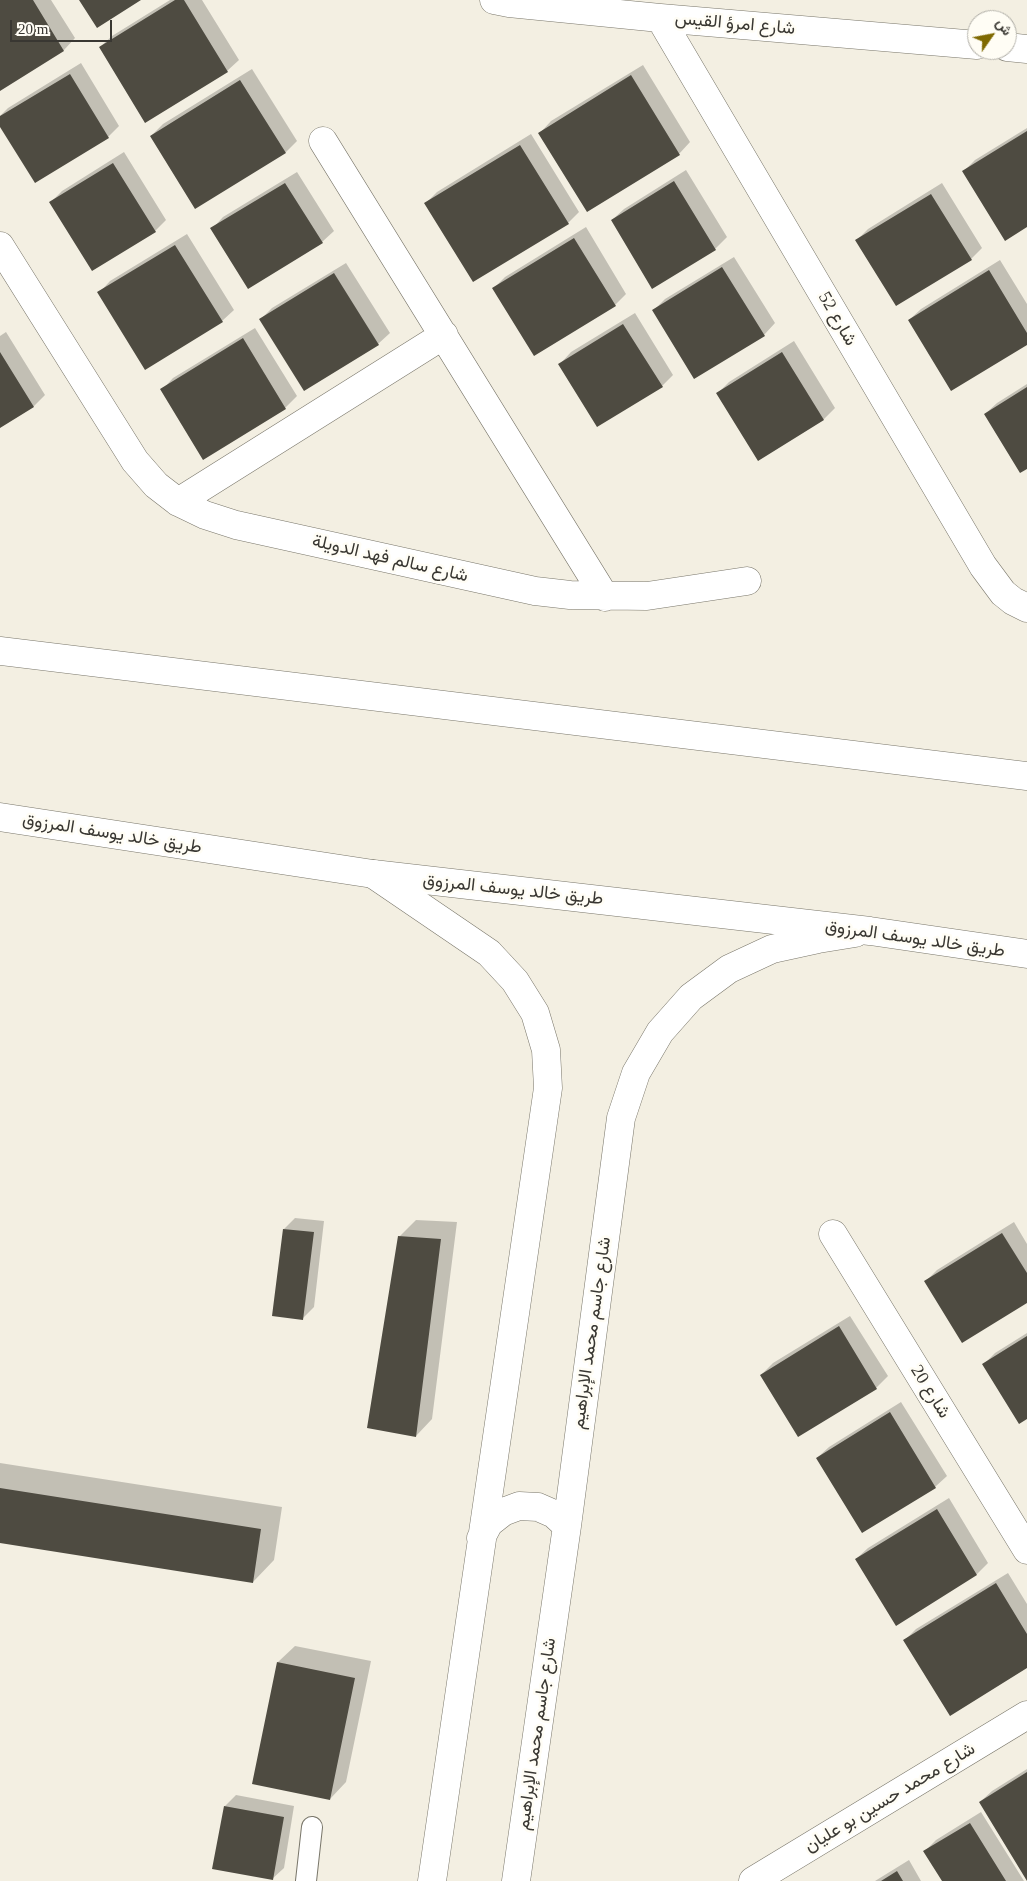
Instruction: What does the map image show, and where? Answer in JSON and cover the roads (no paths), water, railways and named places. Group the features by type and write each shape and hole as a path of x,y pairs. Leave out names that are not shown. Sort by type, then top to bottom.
{"street":[{"name":"شارع امرؤ القيس","path":"494,0 660,18 967,44"},
{"name":"شارع 52","path":"660,18 983,566 1003,593 1027,608"},
{"path":"323,141 605,597"},
{"name":"شارع سالم فهد الدويلة","path":"0,246 135,461 156,485 178,502 205,516 236,525 525,589 570,595 605,597 647,596 747,581"},
{"path":"178,502 444,335"},
{"path":"0,651 1027,776"},
{"name":"طريق خالد يوسف المرزوق","path":"0,817 373,874 870,931 1027,954"},
{"path":"373,874 490,953 516,981 535,1013 546,1050 548,1088 432,1881"},
{"name":"شارع جاسم محمد الإبراهيم","path":"516,1881 567,1526 621,1118 636,1073 660,1032 691,997 729,969 772,949 818,939 870,931"},
{"name":"شارع 20","path":"833,1234 1027,1550"},
{"path":"481,1539 489,1523 503,1512 520,1506 538,1507 554,1514 567,1526"},
{"name":"شارع محمد حسين بو عليان","path":"753,1881 1027,1715"}],"lane":[{"path":"306,1881 312,1827"}]}
